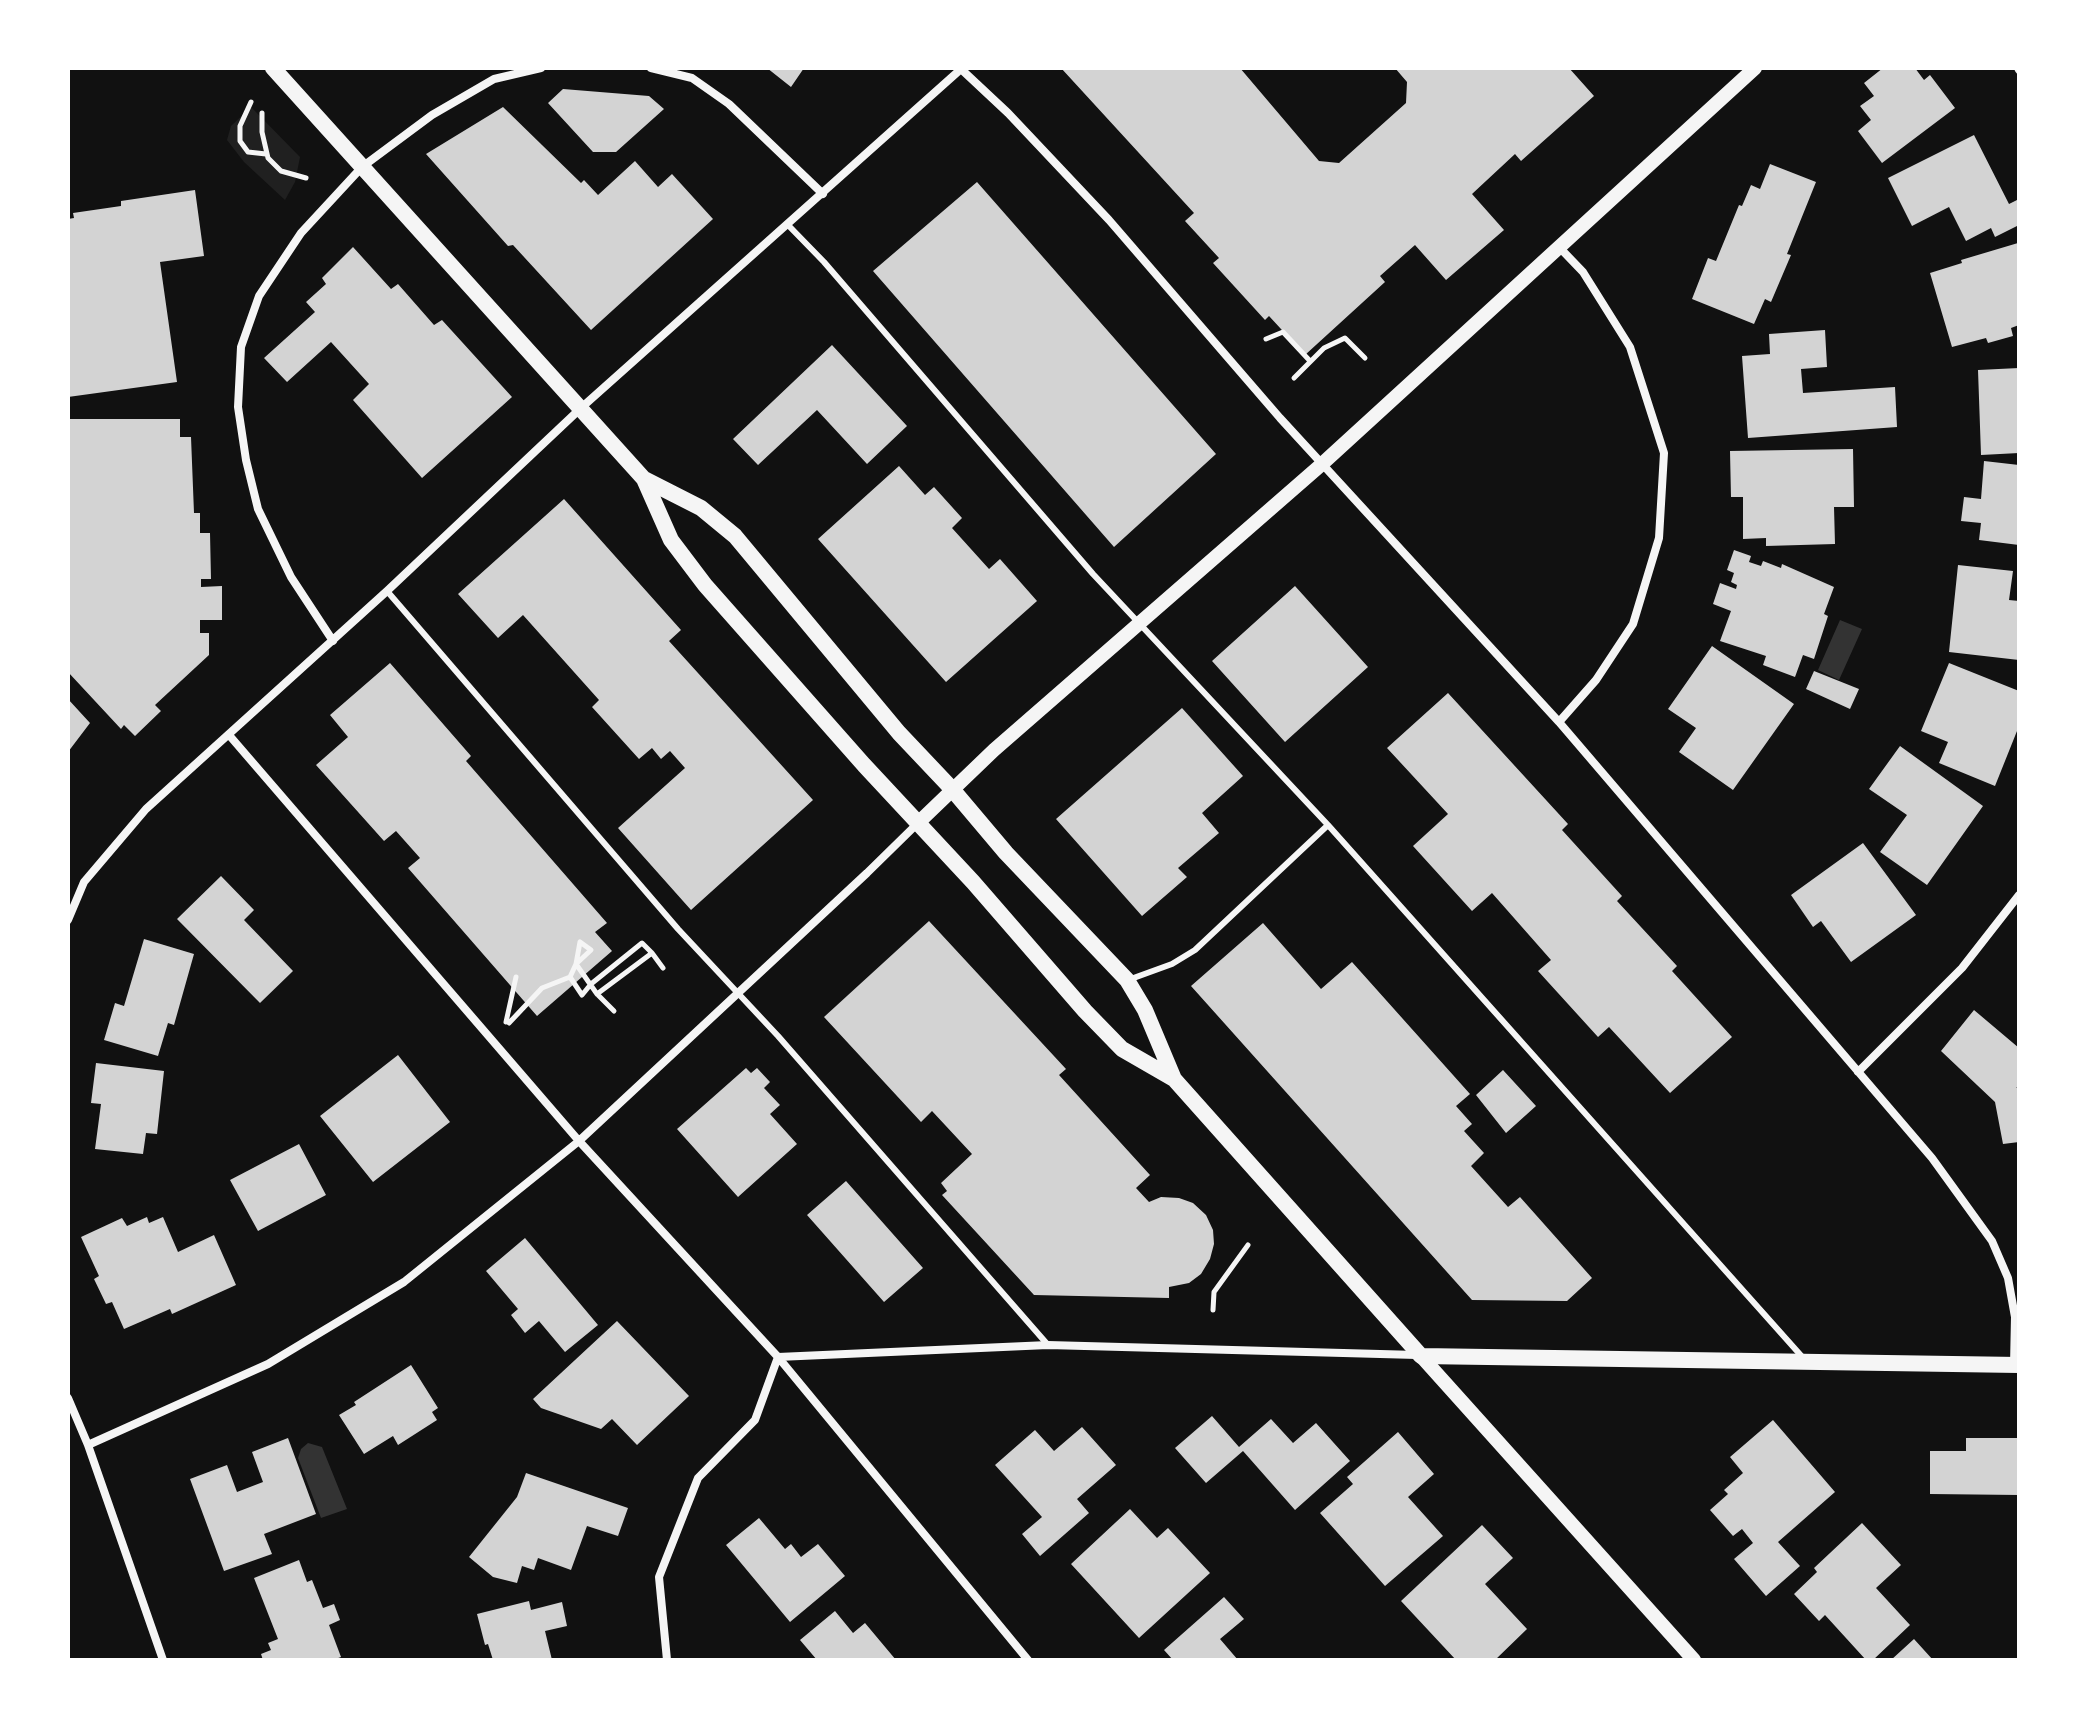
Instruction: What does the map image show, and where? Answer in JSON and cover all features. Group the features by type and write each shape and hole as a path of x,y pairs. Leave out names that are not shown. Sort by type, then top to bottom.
{"main road":[{"path":"273,68 644,479 671,540 705,585 1113,1040 1122,1049 1174,1079 1421,1356 2016,1365"},
{"path":"644,479 701,508 735,536 899,733 1006,853 1127,980 1145,1010 1174,1079"}],"street":[{"path":"333,641 291,577 258,509 246,460 238,407 241,347 259,296 301,233 362,167 432,115 494,79 541,68"},
{"path":"651,68 692,78 729,104 823,194"},
{"path":"68,920 84,882 146,809 333,641 581,408 961,68 1109,220 1322,464 1559,722 1932,1158 1992,1241 2008,1278 2013,1304 2016,1365"},
{"path":"88,1445 268,1364 404,1282 579,1141 867,873 952,789 1322,464 1755,68"},
{"path":"1558,247 1583,272 1630,347 1664,453 1659,538 1633,624 1596,680 1559,722"},
{"path":"229,735 579,1141 778,1357 1028,1660"},
{"path":"1858,1072 1962,968 2019,895"},
{"path":"778,1357 1048,1345 1421,1356 1694,1660"},
{"path":"667,1660 659,1577 698,1478 755,1420 778,1357"},
{"path":"68,1398 88,1445 163,1660"}],"lane":[{"path":"788,225 824,262 1093,574 1328,825 1808,1363"},
{"path":"387,591 678,929 778,1036 1048,1345"},
{"path":"1127,980 1172,964 1195,950 1328,825"}],"path":[{"path":"251,102 240,126 240,141 248,152 266,154"},
{"path":"262,113 266,154 281,171 306,178"},
{"path":"1266,339 1283,332 1310,361"},
{"path":"1294,378 1324,348 1345,338 1365,358"},
{"path":"570,977 582,995 591,984 642,943 663,968"},
{"path":"597,994 652,953"},
{"path":"516,977 505,1027 542,988 570,977 576,964 597,994 614,1011"},
{"path":"1213,1310 1214,1292 1248,1245"}],"shaded area":[{"path":"251,107 300,157 295,182 285,200 244,162 227,140 231,126"},
{"path":"1840,620 1862,629 1839,680 1818,670"},
{"path":"308,1443 322,1447 347,1509 321,1518 298,1458 301,1449"}],"building":[{"path":"767,68 804,68 791,87"},
{"path":"1061,68 1240,68 1319,161 1339,163 1406,103 1407,82 1395,68 1569,68 1594,96 1521,161 1515,154 1472,194 1504,230 1446,280 1415,245 1380,276 1385,282 1305,355 1269,316 1265,320 1213,263 1219,258 1185,221 1194,213"},
{"path":"1883,68 1915,68 1924,80 1930,75 1955,108 1882,163 1858,131 1871,120 1860,106 1874,96 1864,83"},
{"path":"563,89 649,96 664,109 616,152 593,152 548,103"},
{"path":"503,107 581,183 584,180 598,195 635,161 658,187 672,174 713,219 591,330 513,245 508,246 426,154"},
{"path":"1974,135 2009,204 2019,199 2019,225 1995,237 1991,228 1966,241 1949,207 1912,226 1888,178"},
{"path":"1770,164 1816,182 1771,302 1765,299 1754,324 1692,299 1708,258 1716,261 1739,205 1742,206 1751,185 1760,189"},
{"path":"977,182 1216,454 1114,547 873,271"},
{"path":"195,190 204,256 160,262 177,382 68,397 68,219 74,218 73,213 121,206 121,201"},
{"path":"2018,243 2019,325 2011,328 2013,336 1988,343 1986,338 1952,347 1930,273"},
{"path":"353,247 391,289 398,284 434,325 442,320 512,397 422,478 353,400 369,384 331,342 287,382 264,358 315,312 306,302 326,284 322,278"},
{"path":"1825,330 1827,367 1801,369 1803,393 1895,387 1897,427 1748,438 1742,356 1770,354 1769,334"},
{"path":"832,345 907,426 867,464 817,410 758,465 733,439"},
{"path":"2019,368 2019,453 1981,455 1978,370"},
{"path":"68,419 180,419 180,437 191,437 194,513 200,513 200,533 210,533 211,579 201,579 201,587 222,586 222,620 200,620 200,633 209,633 209,655 155,705 161,711 135,736 124,725 121,729 68,672"},
{"path":"1853,449 1854,507 1834,507 1835,544 1766,546 1766,538 1743,539 1743,497 1731,497 1730,451"},
{"path":"1984,461 2019,465 2019,545 1979,540 1981,523 1961,521 1964,497 1981,499"},
{"path":"899,466 925,495 934,487 962,518 952,528 989,569 1000,559 1037,601 946,682 818,539"},
{"path":"564,499 681,630 669,641 813,800 691,910 618,828 685,768 670,751 661,759 652,748 639,759 592,707 599,700 523,615 498,638 458,594"},
{"path":"1734,550 1751,556 1749,562 1761,566 1763,561 1781,568 1782,564 1834,587 1824,614 1828,616 1814,659 1803,655 1795,677 1763,665 1766,656 1720,641 1731,611 1713,604 1720,583 1736,589 1737,585 1731,582 1734,573 1727,570"},
{"path":"1958,565 2013,571 2009,600 2019,601 2019,660 1949,652"},
{"path":"1295,586 1368,667 1285,742 1212,661"},
{"path":"1712,646 1794,704 1733,790 1679,752 1696,728 1668,709"},
{"path":"390,663 471,756 466,761 607,923 595,932 612,951 537,1016 408,868 420,858 396,831 384,841 316,765 348,737 330,715"},
{"path":"1949,663 2019,691 2019,726 1995,786 1939,763 1948,742 1921,731"},
{"path":"1814,671 1859,689 1850,709 1806,689"},
{"path":"1448,693 1568,824 1562,830 1622,896 1617,901 1677,966 1672,971 1732,1037 1670,1093 1609,1027 1598,1037 1538,971 1551,960 1492,893 1472,911 1413,846 1448,814 1387,748"},
{"path":"68,699 90,723 68,752"},
{"path":"1182,708 1243,776 1202,813 1219,833 1178,868 1187,877 1142,916 1056,819"},
{"path":"1900,746 1983,806 1927,885 1880,852 1907,815 1869,789"},
{"path":"1863,843 1916,915 1851,962 1821,921 1813,927 1791,895"},
{"path":"221,876 254,910 244,920 293,971 260,1003 177,919"},
{"path":"929,921 1066,1069 1059,1075 1150,1175 1136,1188 1149,1202 1161,1197 1179,1198 1193,1203 1206,1215 1213,1230 1214,1244 1210,1259 1201,1274 1189,1283 1169,1287 1169,1298 1034,1295 942,1195 947,1191 941,1183 972,1154 932,1111 921,1122 824,1017"},
{"path":"1263,923 1321,989 1352,962 1470,1094 1456,1106 1472,1124 1464,1131 1484,1153 1471,1166 1508,1207 1520,1197 1592,1278 1567,1301 1472,1300 1191,986"},
{"path":"144,939 194,954 174,1025 168,1023 158,1056 104,1040 115,1003 124,1006"},
{"path":"1974,1010 2019,1048 2019,1085 2016,1088 2019,1087 2019,1142 2003,1144 1995,1102 1941,1051"},
{"path":"398,1055 450,1122 373,1182 320,1116"},
{"path":"96,1063 164,1071 157,1134 146,1133 143,1154 95,1149 101,1104 91,1103"},
{"path":"746,1068 751,1073 757,1068 770,1082 764,1088 780,1105 770,1114 797,1144 738,1197 677,1129"},
{"path":"1503,1070 1536,1106 1506,1133 1476,1095"},
{"path":"299,1144 326,1195 258,1231 230,1180"},
{"path":"846,1181 923,1268 884,1302 807,1215"},
{"path":"147,1217 149,1223 163,1217 178,1252 214,1235 236,1285 172,1314 170,1309 124,1329 112,1302 106,1304 94,1279 99,1276 81,1237 122,1218 127,1226"},
{"path":"525,1238 598,1325 565,1352 539,1321 525,1333 511,1315 518,1309 486,1271"},
{"path":"617,1321 689,1396 637,1445 612,1419 601,1429 541,1408 533,1399"},
{"path":"411,1365 438,1408 432,1412 437,1420 398,1445 393,1436 364,1454 339,1415"},
{"path":"1212,1416 1239,1447 1271,1419 1293,1443 1316,1423 1350,1461 1295,1510 1243,1451 1206,1483 1175,1448"},
{"path":"1773,1420 1835,1492 1778,1542 1800,1566 1766,1596 1734,1559 1753,1543 1742,1529 1733,1536 1710,1510 1728,1494 1724,1490 1743,1473 1730,1457"},
{"path":"1082,1427 1116,1465 1077,1499 1089,1513 1040,1556 1022,1534 1042,1517 995,1465 1035,1430 1054,1451"},
{"path":"1398,1432 1434,1474 1408,1497 1443,1536 1385,1586 1320,1513 1353,1484 1347,1477"},
{"path":"288,1438 316,1514 264,1534 272,1554 224,1571 190,1479 227,1465 237,1492 263,1482 252,1452"},
{"path":"1966,1438 2019,1438 2019,1495 1930,1494 1930,1451 1966,1451"},
{"path":"526,1473 628,1508 618,1536 587,1526 571,1570 538,1558 534,1570 522,1566 517,1583 493,1577 469,1557 517,1497"},
{"path":"1130,1509 1157,1538 1168,1528 1210,1573 1139,1638 1071,1564"},
{"path":"759,1518 785,1549 791,1544 801,1557 818,1544 845,1576 790,1622 726,1545"},
{"path":"1862,1523 1901,1565 1876,1588 1910,1625 1873,1660 1866,1660 1825,1615 1819,1621 1794,1594 1817,1572 1814,1568"},
{"path":"1482,1525 1513,1558 1485,1584 1527,1629 1495,1660 1456,1660 1401,1601"},
{"path":"299,1560 307,1582 312,1580 323,1608 334,1604 340,1620 329,1625 341,1657 333,1660 263,1660 261,1654 271,1650 268,1643 278,1639 254,1578"},
{"path":"1224,1597 1244,1619 1220,1639 1238,1660 1173,1660 1164,1650"},
{"path":"529,1601 531,1610 562,1602 567,1626 545,1631 552,1660 493,1660 488,1644 485,1645 477,1614"},
{"path":"835,1611 853,1633 865,1623 896,1660 817,1660 800,1640"},
{"path":"1914,1639 1933,1660 1891,1660"}]}
